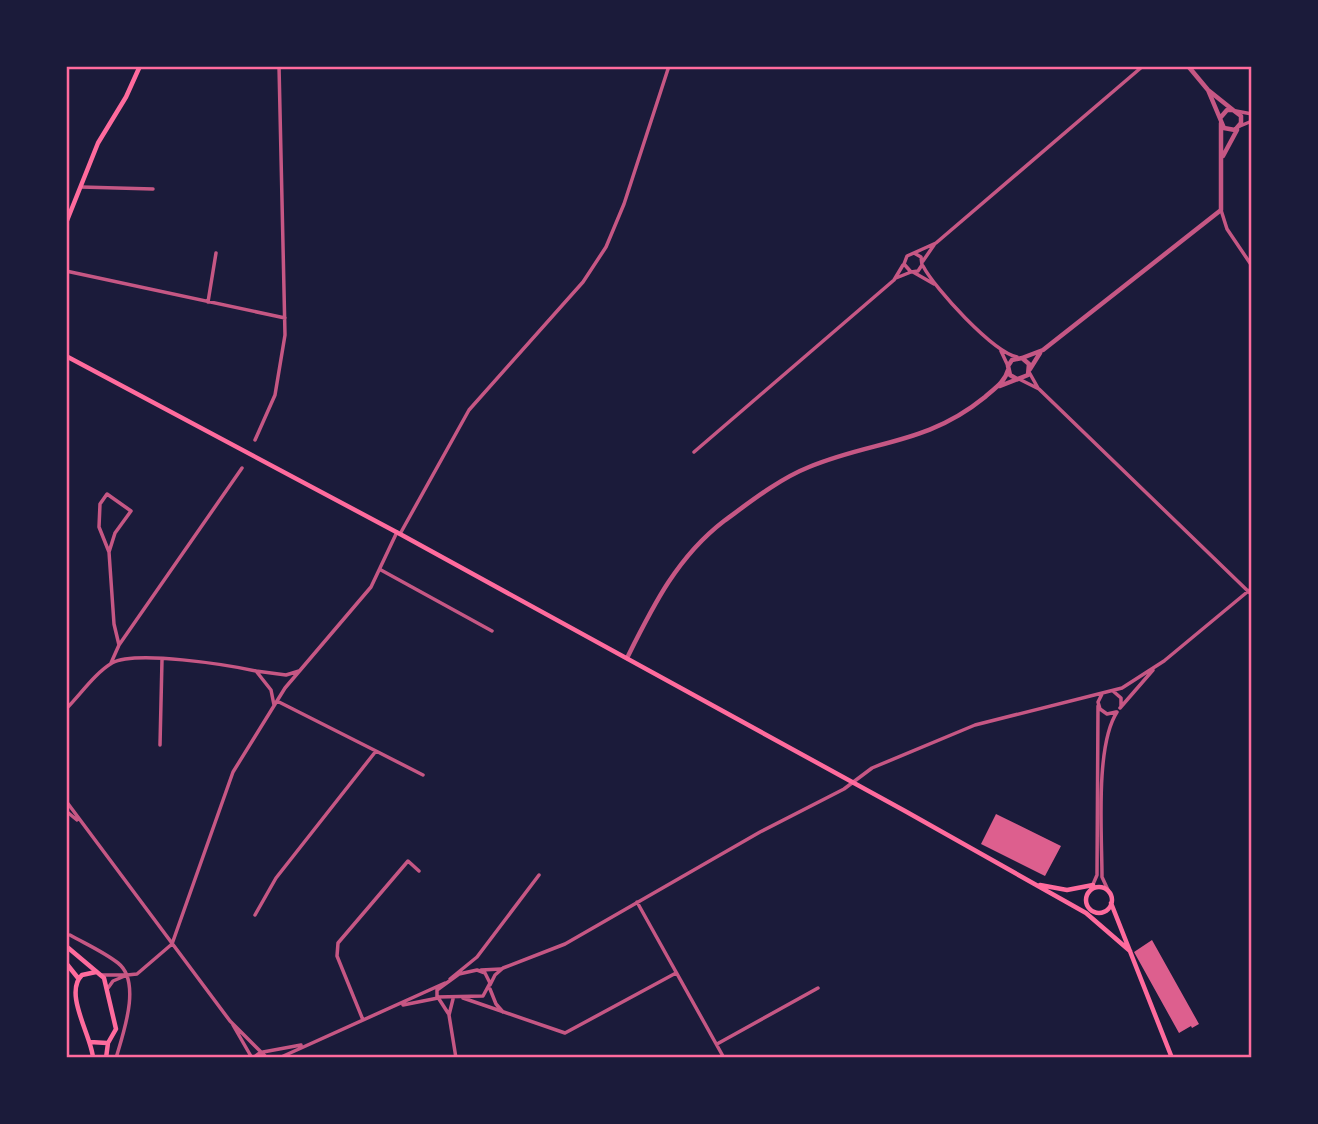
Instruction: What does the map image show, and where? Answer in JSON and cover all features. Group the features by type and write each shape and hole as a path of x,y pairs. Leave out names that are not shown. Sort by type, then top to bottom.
{"main road":[{"path":"66,223 99,143 126,97 140,66"},
{"path":"66,356 399,533 1092,915 1130,951"},
{"path":"1033,884 1067,890 1094,886 1108,890 1111,904 1172,1058"},
{"path":"1092,915 1087,897 1094,886"},
{"path":"1092,915 1107,913 1111,904"},
{"path":"66,946 99,974 108,988 116,1029 108,1043 106,1058"},
{"path":"66,963 78,978"},
{"path":"93,1058 90,1042 85,1036 75,987 78,978 87,972 99,974"},
{"path":"90,1042 98,1045 108,1043"}],"street":[{"path":"255,440 275,396 285,318 279,66"},
{"path":"99,974 137,974 172,944 233,772 275,703 358,606 381,570 468,410 583,282 606,247 624,204 669,66"},
{"path":"694,452 894,279 907,256 936,243 1143,66"},
{"path":"1188,66 1208,90 1242,119 1222,160"},
{"path":"1208,90 1221,120 1229,131 1251,121"},
{"path":"1251,114 1225,112 1221,120 1221,210 1227,229 1251,266"},
{"path":"81,187 153,189"},
{"path":"996,388 1008,368 1021,358 1043,350 1221,210"},
{"path":"894,279 923,264 936,243"},
{"path":"208,302 216,253"},
{"path":"914,254 936,285 1000,349 1027,361 1039,389"},
{"path":"904,264 912,272 936,285"},
{"path":"66,271 285,318"},
{"path":"1000,349 1008,368 1018,379 1039,389 1250,592 1164,661 1118,710 1104,713 1098,706"},
{"path":"627,658 668,580 692,551 722,522 803,470 939,428 968,411 996,388 1030,371 1043,350"},
{"path":"66,709 111,663 118,645 242,468"},
{"path":"109,552 115,533 131,511 107,494 100,504 99,518 109,552 118,645"},
{"path":"381,570 492,631"},
{"path":"111,663 131,659 211,662 286,676 301,670"},
{"path":"160,745 162,660"},
{"path":"450,979 476,971 503,968 565,944 852,783 872,768 962,729 1113,691 1164,661"},
{"path":"256,671 271,690 275,703 423,775"},
{"path":"1108,890 1102,877 1104,764 1107,735 1121,698 1113,691"},
{"path":"1094,886 1097,875 1098,706 1103,693"},
{"path":"255,915 276,878 376,751"},
{"path":"66,801 230,1021 253,1058 262,1052 306,1044"},
{"path":"66,811 79,821"},
{"path":"363,1020 337,956 338,943 408,861 419,871"},
{"path":"505,1013 496,1004 487,976 476,971 472,965 539,876"},
{"path":"637,902 724,1058"},
{"path":"70,935 119,964 127,975 127,1012 116,1058"},
{"path":"449,1015 437,991 477,957"},
{"path":"397,1006 439,998 483,996 495,975 503,968"},
{"path":"463,998 560,1033 571,1031 676,973"},
{"path":"108,988 113,981 127,975"},
{"path":"279,1058 445,983"},
{"path":"718,1044 818,988"},
{"path":"454,998 450,1002 449,1015 456,1058"},
{"path":"230,1021 267,1058"}],"building":[{"path":"996,814 1061,846 1045,876 981,844"},
{"path":"1152,940 1199,1024 1179,1033 1134,952"}]}
